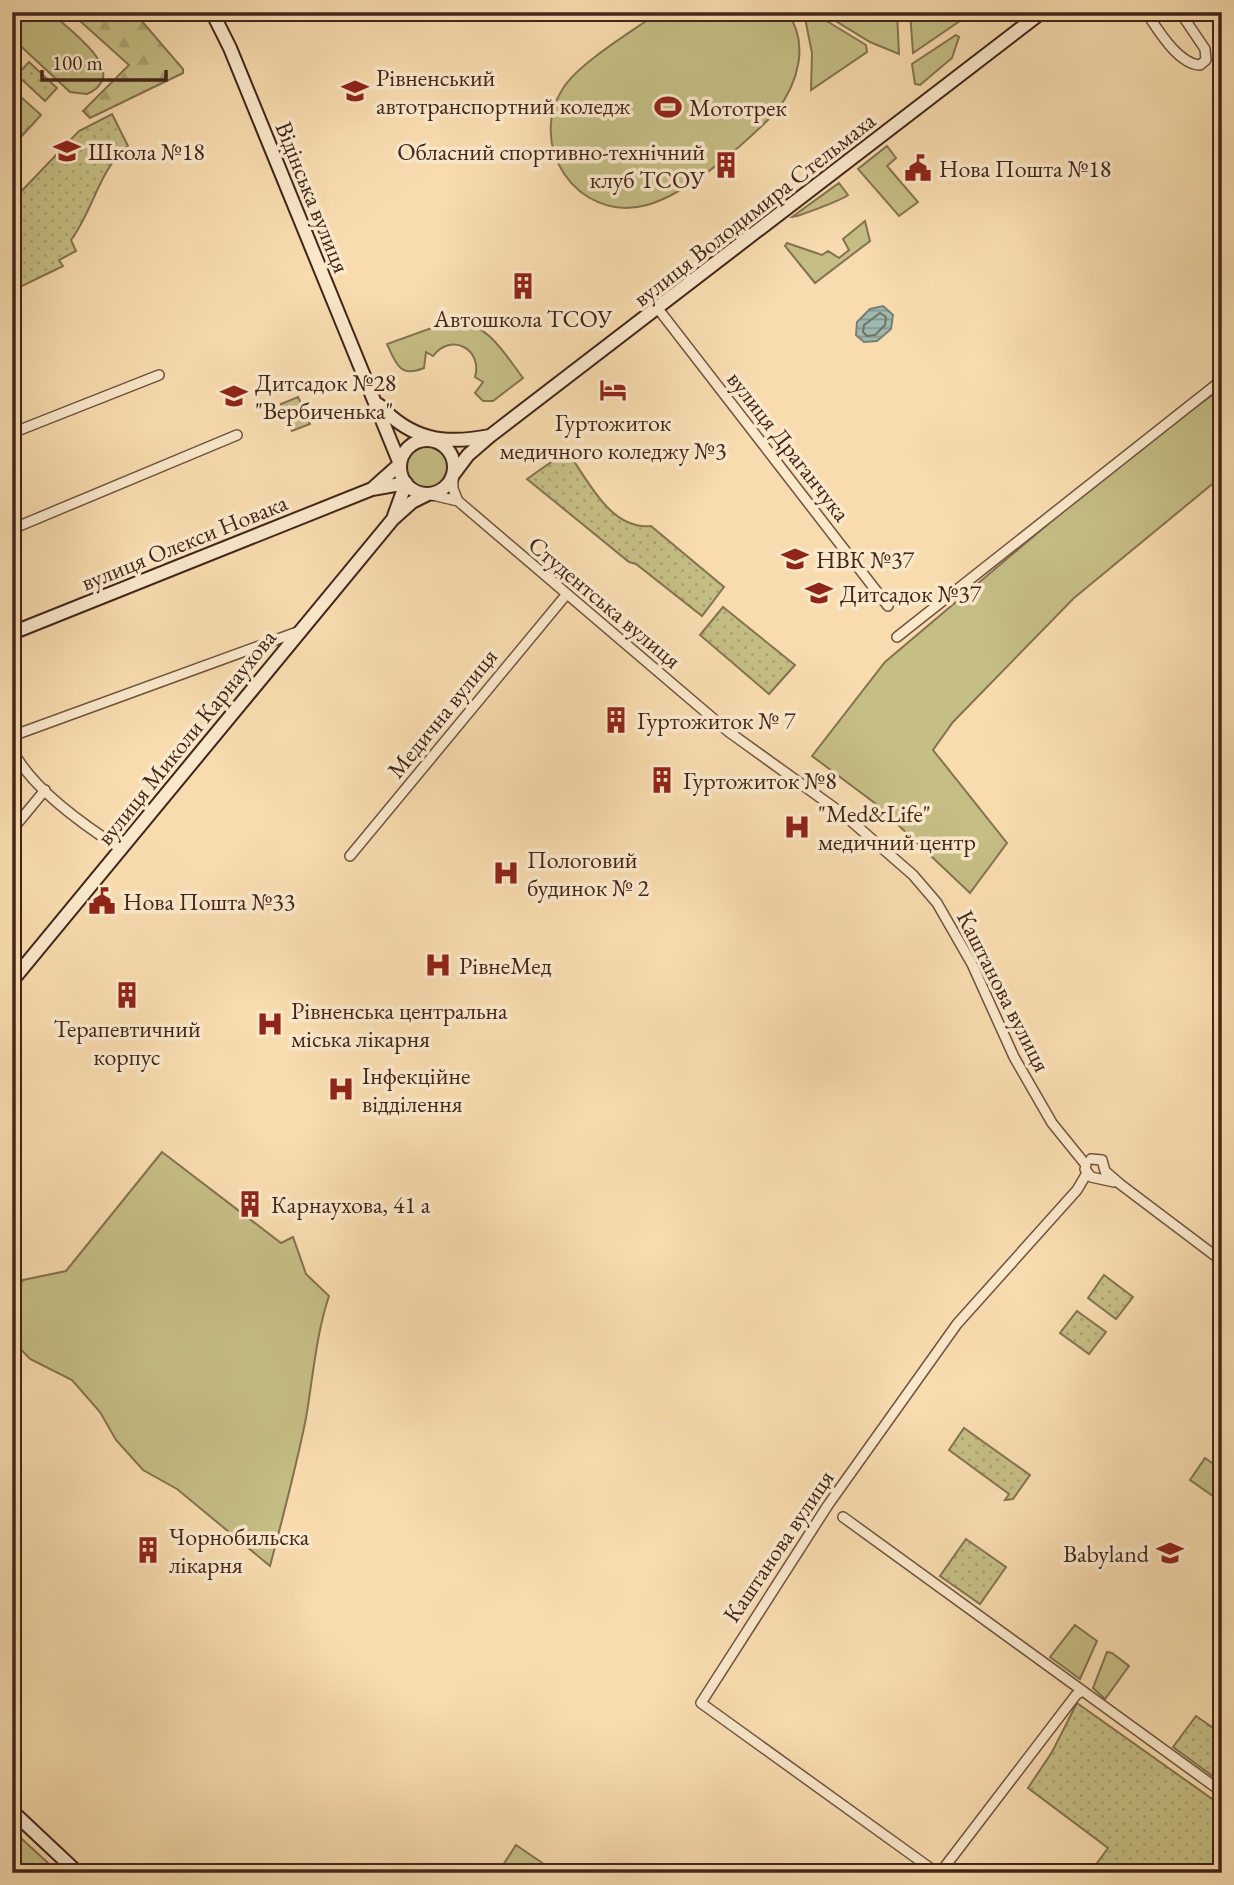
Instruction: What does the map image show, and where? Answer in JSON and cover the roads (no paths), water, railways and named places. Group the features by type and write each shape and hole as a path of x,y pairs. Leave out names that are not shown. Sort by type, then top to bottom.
{"main road":[{"name":"Відінська вулиця","path":"212,12 230,48 400,464"},
{"name":"вулиця Володимира Стельмаха","path":"453,475 468,455 490,436 659,310 1042,12"},
{"name":"Відінська вулиця","path":"373,398 406,428 435,440"},
{"name":"вулиця Володимира Стельмаха","path":"435,440 463,441 490,436"},
{"path":"435,440 449,450 453,457 453,475 446,486 428,494 415,491 406,484 400,464 412,444 435,440"},
{"name":"вулиця Олекси Новака","path":"372,489 400,464"},
{"name":"вулиця Олекси Новака","path":"12,633 372,489 406,484"},
{"name":"вулиця Миколи Карнаухова","path":"393,519 406,484"},
{"name":"вулиця Миколи Карнаухова","path":"12,981 393,519 412,502 428,494"},
{"path":"12,1811 78,1873"}],"street":[{"path":"1146,12 1178,53 1190,64 1200,65 1206,60 1205,49 1180,12"},
{"name":"вулиця Драганчука","path":"659,310 888,606"},
{"path":"12,433 159,375"},
{"path":"897,637 1222,380"},
{"path":"12,529 237,435"},
{"path":"453,475 453,489 458,501"},
{"path":"428,494 458,501"},
{"name":"Студентська вулиця","path":"458,501 729,732"},
{"name":"Медична вулиця","path":"350,856 566,595"},
{"path":"12,736 300,631"},
{"name":"Каштанова вулиця","path":"729,732 843,814 913,876 937,903 972,964 1014,1057 1052,1123 1094,1171 957,1324 828,1505 701,1703 939,1873"},
{"path":"12,748 26,773 121,849"},
{"path":"12,830 45,790"},
{"path":"1094,1171 1119,1184 1222,1261"},
{"path":"843,1517 1222,1792"},
{"path":"939,1873 1076,1695 1082,1691"}],"water":[{"path":"883,306 893,315 891,329 877,341 864,342 856,335 857,322 870,309"}],"place":[{"name":"Рівненський автотранспортний коледж","path":"355,91"},
{"name":"Мототрек","path":"668,107"},
{"name":"Школа №18","path":"67,151"},
{"name":"Обласний спортивно-технічний клуб ТСОУ","path":"726,165"},
{"name":"Нова Пошта №18","path":"918,168"},
{"name":"Автошкола ТСОУ","path":"523,286"},
{"name":"Гуртожиток медичного коледжу №3","path":"613,390"},
{"name":"Дитсадок №28 \"Вербиченька\"","path":"234,396"},
{"name":"НВК №37","path":"795,559"},
{"name":"Дитсадок №37","path":"819,593"},
{"name":"Гуртожиток № 7","path":"616,720"},
{"name":"Гуртожиток №8","path":"662,780"},
{"name":"\"Med&Life\" медичний центр","path":"797,827"},
{"name":"Пологовий будинок № 2","path":"506,873"},
{"name":"Нова Пошта №33","path":"102,901"},
{"name":"РівнеМед","path":"438,965"},
{"name":"Терапевтичний корпус","path":"127,995"},
{"name":"Рівненська центральна міська лікарня","path":"270,1024"},
{"name":"Інфекційне відділення","path":"341,1089"},
{"name":"Карнаухова, 41 а","path":"250,1204"},
{"name":"Чорнобильска лікарня","path":"148,1550"},
{"name":"Babyland","path":"1170,1553"}]}
